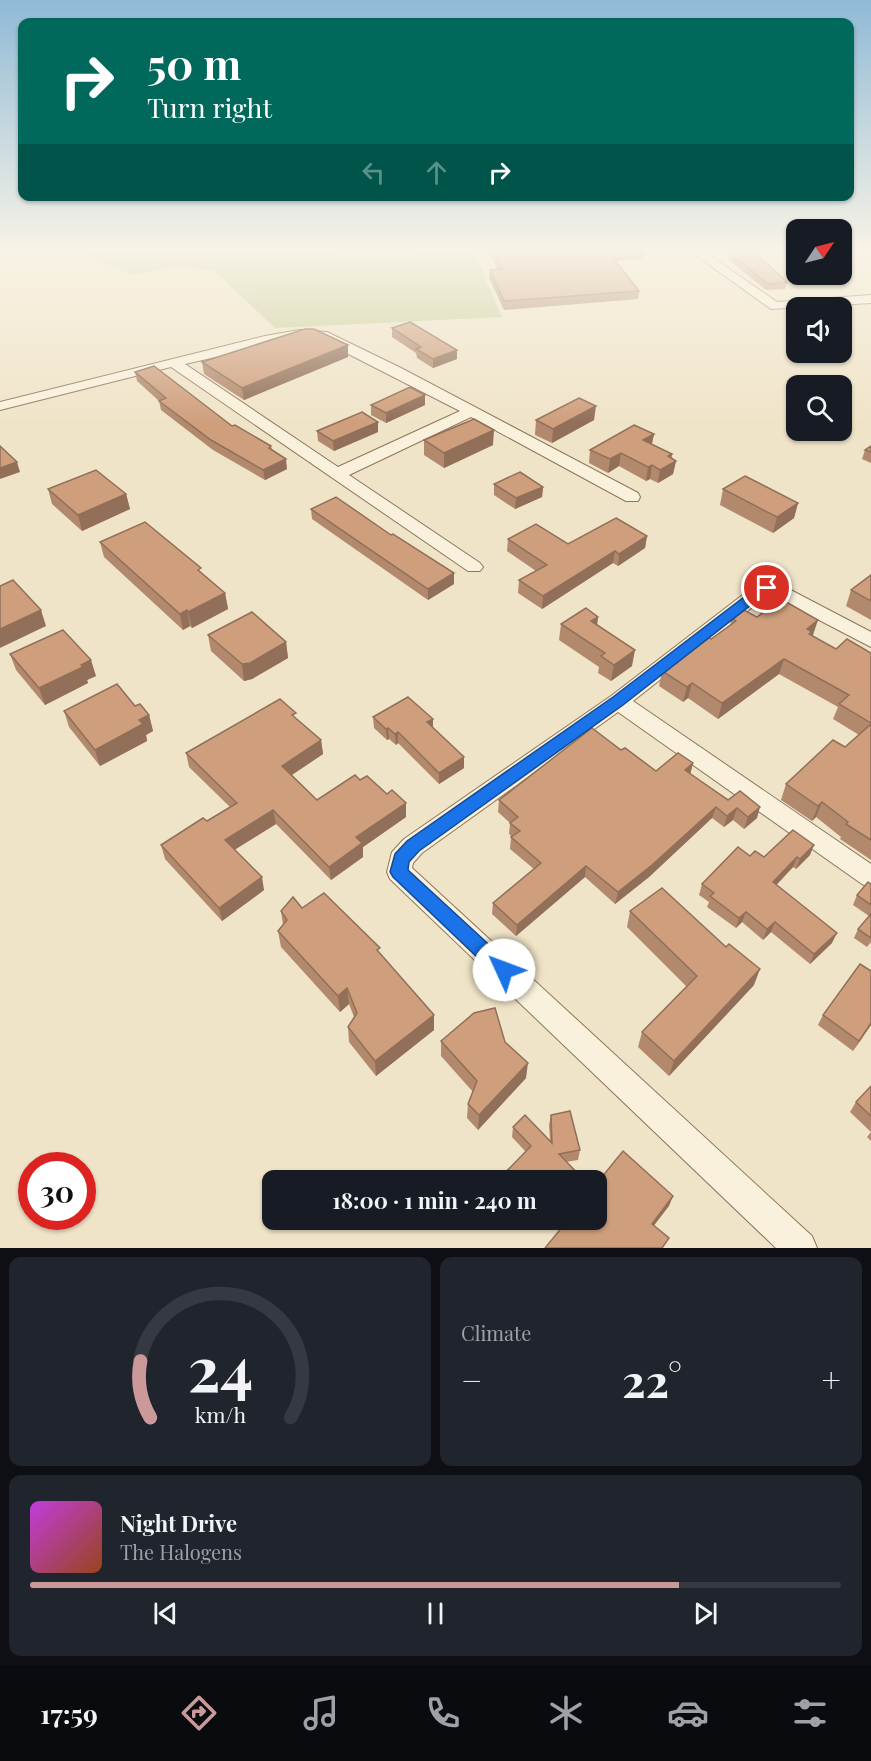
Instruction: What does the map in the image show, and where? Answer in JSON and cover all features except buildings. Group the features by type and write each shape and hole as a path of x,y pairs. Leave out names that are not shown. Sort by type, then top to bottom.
{"street":[{"path":"0,406 265,340 299,334 322,335 632,497"},
{"path":"174,363 474,567"},
{"path":"337,474 471,411"},
{"path":"800,1248 399,872 401,859 413,846 618,701 760,591 767,588 776,590 871,640"},
{"path":"618,701 871,877"}],"green space":[{"path":"252,306 497,306 502,317 275,328"}],"route":[{"path":"504,970 399,872 401,859 413,846 618,701 760,591 767,588"}]}
